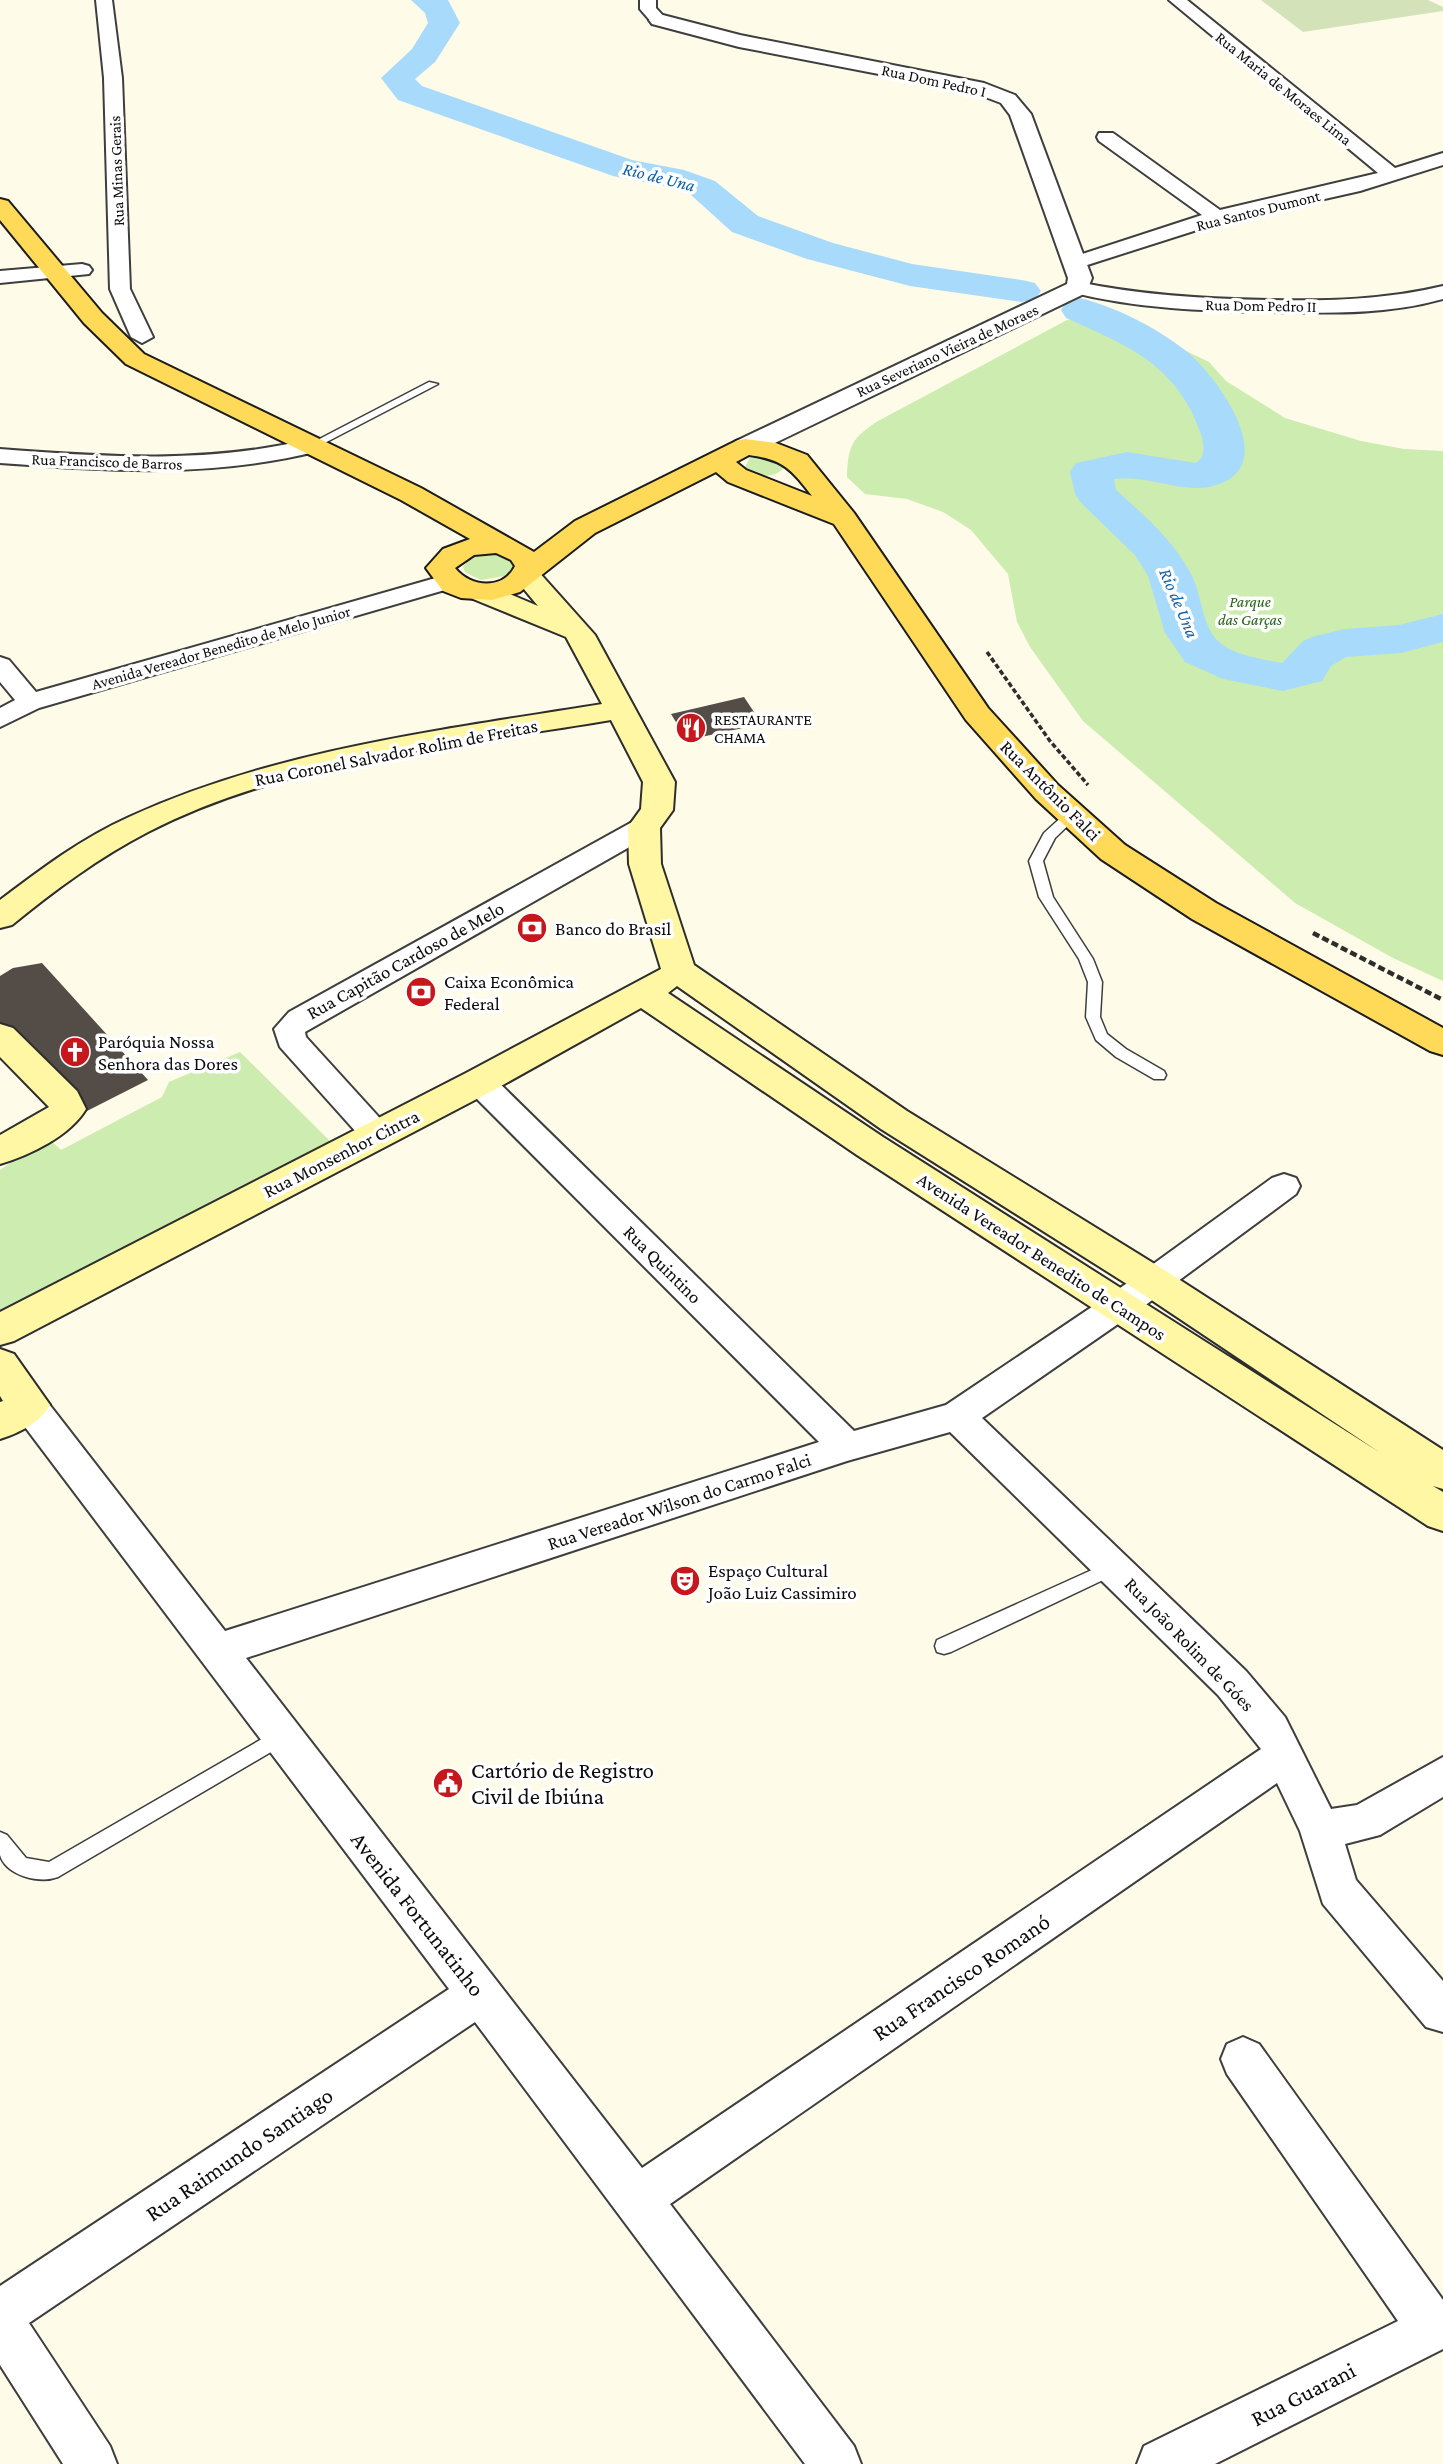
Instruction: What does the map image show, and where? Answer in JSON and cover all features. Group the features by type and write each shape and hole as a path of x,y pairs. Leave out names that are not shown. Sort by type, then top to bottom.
{"main road":[{"path":"0,180 82,270 108,304 142,337 226,403"},
{"path":"0,206 56,272 108,304 135,359 411,494 517,559 580,635 659,782 657,810 644,827 645,864 679,971"},
{"path":"745,447 776,451 797,461"},
{"name":"Rua Severiano Vieira de Moraes","path":"483,593 509,588 517,559 745,447"},
{"path":"719,460 737,476 844,519"},
{"name":"Rua Severiano Vieira de Moraes","path":"671,485 757,484 791,472 797,461"},
{"name":"Rua Antônio Falci","path":"797,461 844,519 977,713 1047,792 1114,852 1204,911 1443,1043"},
{"path":"411,494 443,575 461,590 483,593 580,635"},
{"path":"443,575 450,554 473,546 517,559"},
{"name":"Rua Coronel Salvador Rolim de Freitas","path":"0,917 62,867 111,838 174,806 260,776 347,757 618,710"},
{"name":"Rua Monsenhor Cintra","path":"0,1330 479,1082 644,993 679,971"},
{"name":"Avenida Vereador Benedito de Campos","path":"679,971 882,1133 1119,1306 1443,1514"},
{"name":"Avenida Vereador Benedito de Campos","path":"644,993 882,1133 1152,1281 1443,1472"},
{"path":"0,1037 64,1100 68,1109 59,1119 0,1151"},
{"name":"Avenida Fortunatinho","path":"0,1364 14,1414"}],"street":[{"name":"Rua Minas Gerais","path":"104,0 113,78 108,304"},
{"path":"648,0 648,9 659,20 682,4"},
{"name":"Rua Maria de Moraes Lima","path":"1177,0 1392,175"},
{"name":"Rua Dom Pedro I","path":"659,20 739,41 977,88 1008,99 1020,114 1080,278 1078,288"},
{"path":"1106,137 1217,217"},
{"name":"Rua Santos Dumont","path":"1074,263 1217,217 1392,175 1443,159"},
{"path":"0,277 82,270"},
{"name":"Rua Dom Pedro II","path":"1078,288 1107,295 1181,303 1307,307 1402,302 1443,292"},
{"name":"Rua Severiano Vieira de Moraes","path":"745,447 1078,288"},
{"path":"797,461 802,435 817,412"},
{"name":"Rua Francisco de Barros","path":"0,456 133,465 205,464 243,462 311,446"},
{"name":"Avenida Vereador Benedito de Melo Junior","path":"0,719 30,702 443,575"},
{"path":"0,665 30,702"},
{"name":"Rua Capitão Cardoso de Melo","path":"376,1134 291,1040 289,1029 300,1019 644,827"},
{"name":"Rua Quintino","path":"479,1082 847,1447"},
{"name":"Rua Vereador Wilson do Carmo Falci","path":"216,1651 847,1447 957,1416 1119,1306 1284,1185"},
{"name":"Avenida Fortunatinho","path":"14,1414 216,1651 638,2199 836,2464"},
{"name":"Rua João Rolim de Góes","path":"957,1416 1232,1682 1271,1729 1321,1830 1338,1890 1441,2012"},
{"name":"Rua Francisco Romanó","path":"638,2199 1284,1756"},
{"path":"1321,1830 1365,1822 1443,1775"},
{"name":"Rua Raimundo Santiago","path":"0,2314 479,1994"},
{"path":"1243,2059 1438,2326"},
{"path":"0,2321 92,2464"},
{"name":"Rua Guarani","path":"1162,2464 1438,2326"}],"lane":[{"path":"311,446 433,384"},
{"path":"1072,814 1049,836 1036,861 1046,897 1086,959 1095,982 1093,1017 1101,1037 1121,1054 1159,1075"},
{"path":"944,1646 1114,1567"},
{"path":"0,1841 20,1866 51,1871 281,1737"}],"path":[{"path":"987,652 1050,741 1090,788"},
{"path":"1308,931 1443,1000"}],"green space":[{"path":"1261,0 1428,0 1443,7 1443,11 1303,32"},
{"name":"Parque das Garças","path":"1109,314 1209,362 1226,381 1285,418 1361,441 1404,449 1443,451 1443,981 1393,958 1295,903 1083,721 1030,647 1017,622 1008,574 971,530 943,512 907,499 865,494 847,477 853,443 862,432 878,421 1067,320"},
{"path":"767,455 785,467 776,474 765,476 745,467 750,458"},
{"path":"495,552 508,555 516,567 510,575 481,580 465,572 463,567 471,557"},
{"path":"240,1052 334,1145 0,1323 0,1170 47,1137 61,1150 162,1097 169,1082"}],"building":[{"path":"744,697 762,724 687,740 671,714"},
{"name":"Paróquia Nossa Senhora das Dores","path":"42,963 148,1080 83,1113 0,1025 0,976 13,968"}],"waterway":[{"name":"Rio de Una","path":"426,0 439,8 444,23 424,55 397,78 410,93 625,169 672,177 703,188 745,224 820,251 910,275 1022,291"},
{"name":"Rio de Una","path":"1080,310 1140,338 1182,368 1202,392 1222,436 1224,452 1221,462 1215,470 1204,475 1193,476 1136,465 1118,465 1091,472 1096,494 1153,548 1170,576 1188,633 1202,652 1240,669 1283,677 1305,671 1311,659 1332,646 1360,641 1401,639 1443,628"}],"place":[{"name":"RESTAURANTE CHAMA","path":"691,728"},
{"name":"Banco do Brasil","path":"532,928"},
{"name":"Caixa Econômica Federal","path":"421,992"},
{"name":"Paróquia Nossa Senhora das Dores","path":"75,1052"},
{"name":"Espaço Cultural João Luiz Cassimiro","path":"685,1581"},
{"name":"Cartório de Registro Civil de Ibiúna","path":"448,1783"}]}
